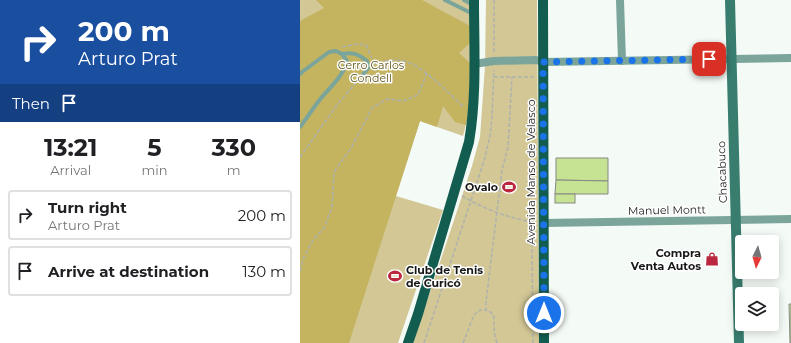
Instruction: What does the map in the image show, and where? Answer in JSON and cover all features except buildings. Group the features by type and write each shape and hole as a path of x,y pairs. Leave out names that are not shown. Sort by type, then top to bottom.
{"main road":[{"name":"Avenida Manso de Velasco","path":"543,0 544,343"},
{"path":"408,343 469,142 473,114 474,7"}],"street":[{"path":"620,0 622,61"},
{"name":"Chacabuco","path":"730,0 739,343"},
{"path":"474,64 494,61 536,60 543,62 791,58"},
{"name":"Manuel Montt","path":"543,223 791,219"}],"lane":[{"path":"445,0 474,7"},
{"path":"464,0 474,7"},
{"path":"300,74 329,52 336,51 342,54 346,61 346,66 340,76 318,102 300,127"},
{"path":"342,54 350,53 359,55 367,61 368,68 362,76"}],"path":[{"path":"424,343 484,161 490,136 494,77 494,0"},
{"path":"373,64 393,60 403,60 412,63 421,68 473,114"},
{"path":"300,271 303,258 313,240 324,228 332,207 334,172 351,148 372,108 387,99 403,101 418,96 426,73"},
{"path":"300,157 337,105 362,76"},
{"path":"494,77 536,77"},
{"path":"486,310 502,170 508,146 512,77"},
{"path":"454,191 471,201 498,213 520,220 543,223"},
{"path":"463,343 474,315 480,310 486,310 493,314 497,343"}],"green space":[{"name":"Cerro Carlos Condell","path":"300,0 471,0 471,93 468,116 463,136 420,121 396,196 443,210 398,343 300,343"},
{"name":"Cerro Carlos Condell","path":"316,0 422,0 470,26 470,43 459,53 471,64 471,93 466,125 455,122 443,106 437,127 420,121 349,343 300,343 300,21 324,8"},
{"path":"486,0 537,0 539,343 413,343 472,166 480,137 485,66"}],"place":[{"name":"Ovalo","path":"509,187"},
{"name":"Compra Venta Autos","path":"712,259"},
{"name":"Club de Tenis de Curicó","path":"395,276"}],"route":[{"path":"544,313 543,62 709,59"}]}
